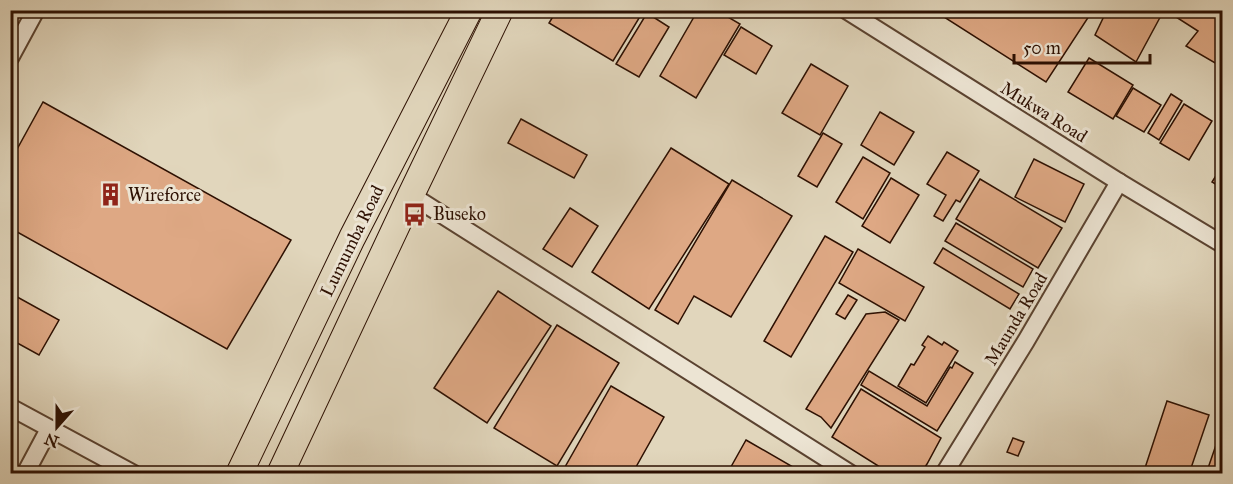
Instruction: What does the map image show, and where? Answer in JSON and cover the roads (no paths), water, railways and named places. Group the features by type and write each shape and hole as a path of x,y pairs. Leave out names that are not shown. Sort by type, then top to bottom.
{"main road":[{"name":"Lumumba Road","path":"238,474 352,238 470,10"},
{"name":"Lumumba Road","path":"280,474 500,10"}],"street":[{"path":"10,58 36,10"},
{"name":"Mukwa Road","path":"846,10 1119,183 1222,244"},
{"name":"Maunda Road","path":"944,474 1119,183"},
{"path":"411,195 851,474"},
{"path":"10,406 134,474"},
{"path":"25,474 49,429"}],"place":[{"name":"Wireforce","path":"110,195"},
{"name":"Buseko","path":"415,214"}]}
